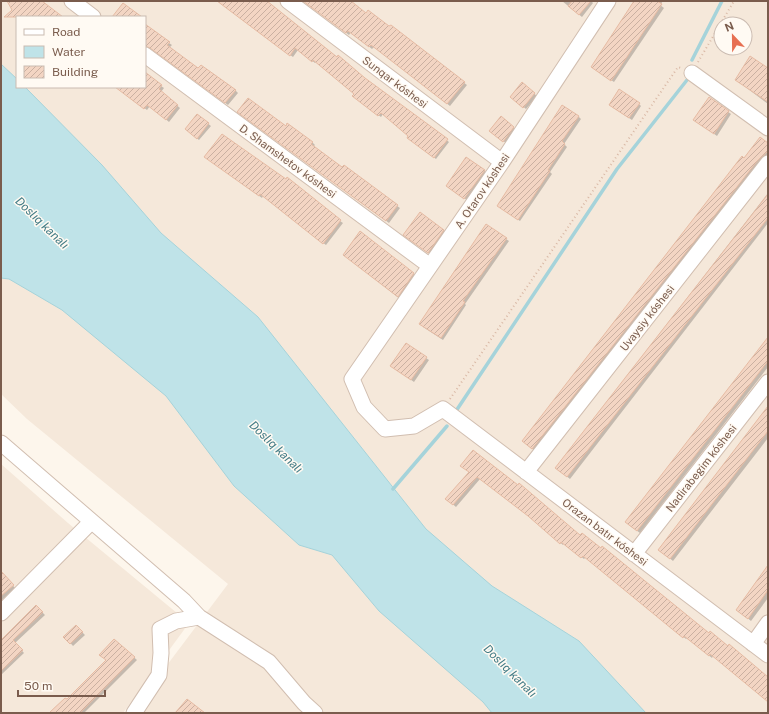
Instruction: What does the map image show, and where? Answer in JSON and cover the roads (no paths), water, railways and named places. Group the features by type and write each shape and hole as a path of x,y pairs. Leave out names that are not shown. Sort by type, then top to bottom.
{"street":[{"path":"72,1 92,16"},
{"name":"Sunqar kóshesi","path":"288,1 502,162"},
{"name":"A. Otarov kóshesi","path":"443,409 414,426 385,429 364,407 352,379 502,162 608,1"},
{"name":"D. Shamshetov kóshesi","path":"146,56 430,266"},
{"path":"692,73 768,128"},
{"name":"Uvaysiy kóshesi","path":"526,472 768,163"},
{"name":"Nadirabegim kóshesi","path":"634,554 768,382"},
{"name":"Orazan batır kóshesi","path":"443,409 768,655"},
{"path":"1,443 184,601 199,617 269,662 315,713"},
{"path":"1,613 91,522"},
{"path":"134,713 159,675 161,653 160,629 176,621 199,617"},
{"path":"753,644 768,623"}],"water":[{"name":"Doslıq kanalı","path":"1,64 16,78 16,88 26,88 102,165 161,233 258,317 426,529 492,586 579,641 646,713 492,713 483,702 379,611 332,555 299,545 234,486 166,396 62,310 9,279 1,278"}],"waterway":[{"path":"692,60 722,1"},
{"path":"456,411 617,169 687,80"},
{"path":"393,489 447,426"}]}
